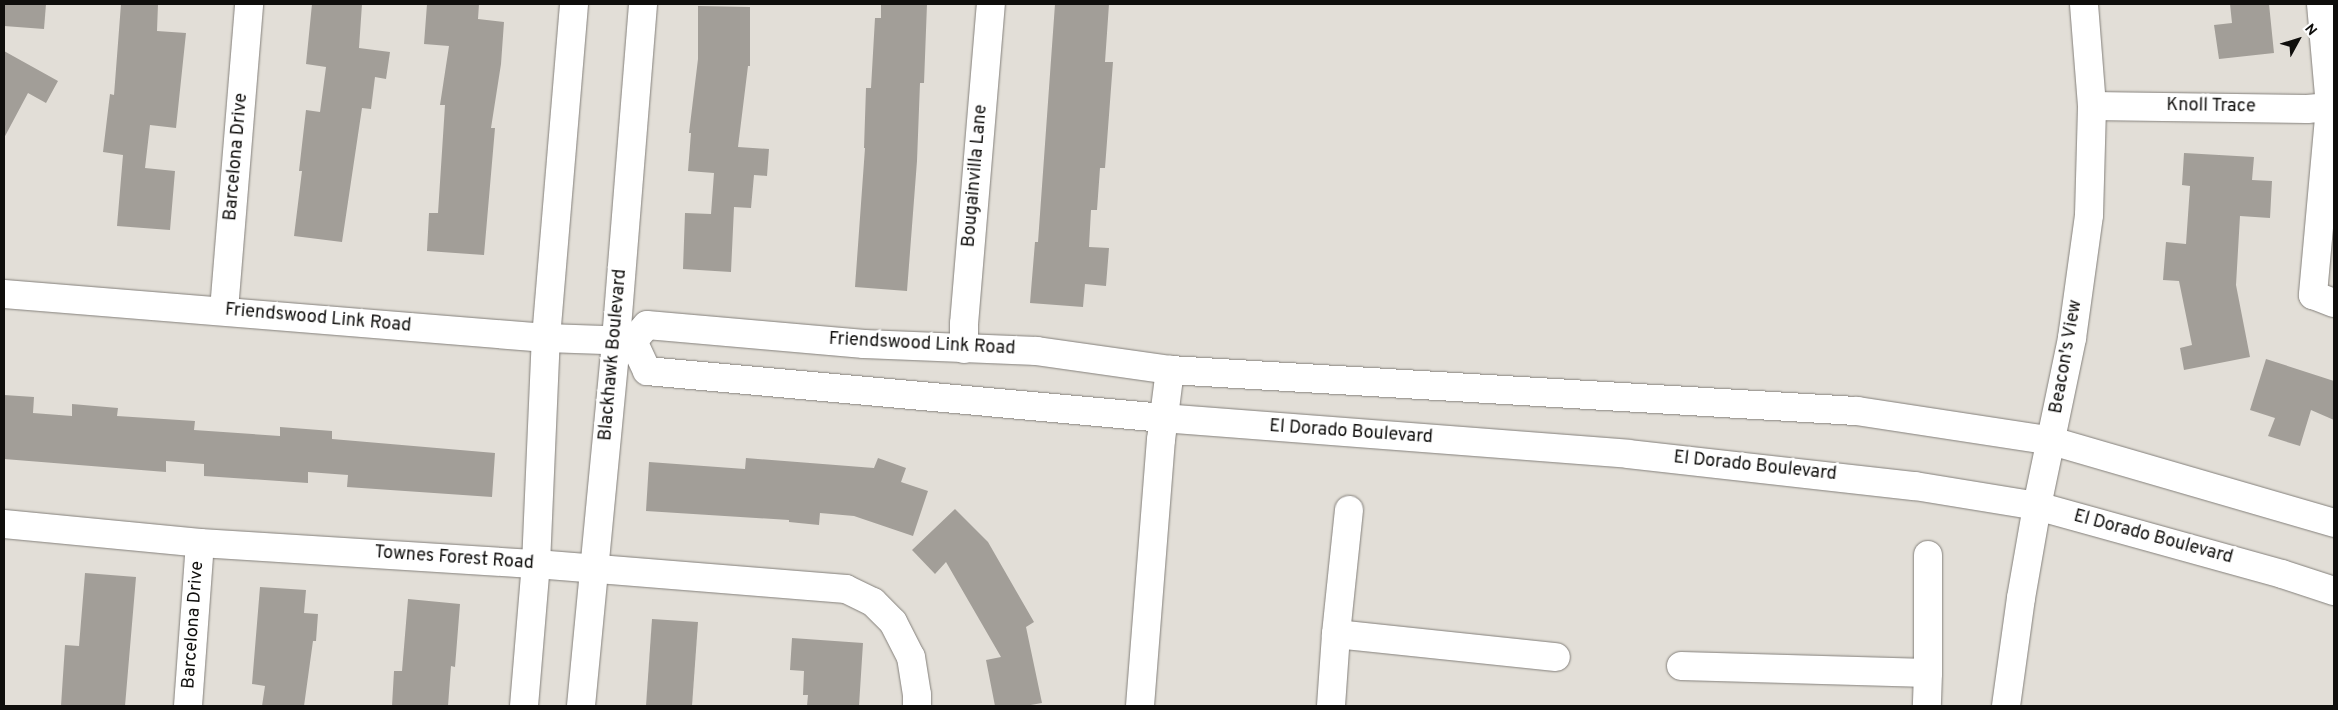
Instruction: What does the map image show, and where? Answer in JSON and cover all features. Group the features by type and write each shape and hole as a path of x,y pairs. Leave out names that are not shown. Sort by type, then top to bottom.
{"main road":[{"name":"Barcelona Drive","path":"224,310 250,4"},
{"path":"524,706 536,564 546,338 574,4"},
{"name":"Blackhawk Boulevard","path":"582,706 594,568 625,341 642,4"},
{"name":"Bougainvilla Lane","path":"964,349 964,324 991,4"},
{"name":"Beacon's View","path":"2006,706 2021,598 2037,506 2072,338 2089,215 2092,106 2084,4"},
{"path":"2321,4 2330,106 2324,299"},
{"name":"Knoll Trace","path":"2092,106 2307,109 2330,106"},
{"name":"Friendswood Link Road","path":"4,294 224,310 546,338 625,341 647,325 864,344 1037,351 1170,370"},
{"path":"625,341 647,371 1163,418"},
{"path":"1140,706 1163,418 1170,370 1857,411 2052,441 2334,524"},
{"name":"El Dorado Boulevard","path":"1163,418 1628,454 1915,486 2037,506 2273,571 2334,591"},
{"path":"1331,706 1336,634 1349,510"},
{"name":"Townes Forest Road","path":"4,524 200,543 594,568 846,589 873,602 893,622 911,657 917,706"},
{"name":"Barcelona Drive","path":"188,706 200,543"},
{"path":"1927,706 1928,556"},
{"path":"1336,634 1556,658"},
{"path":"1681,666 1928,673"}],"building":[{"path":"4,4 46,4 44,29 4,26"},
{"path":"121,4 158,4 157,31 186,33 176,128 150,125 145,168 175,171 170,230 117,226 123,155 103,152 110,94 114,95"},
{"path":"312,4 362,4 359,48 390,52 386,79 375,77 371,109 362,108 342,242 294,236 302,171 299,171 306,110 320,112 326,67 306,64"},
{"path":"427,4 479,4 478,19 504,22 501,64 491,128 495,128 484,255 427,251 429,213 438,213 445,105 440,105 449,46 424,44"},
{"path":"881,4 927,4 924,83 920,83 917,161 907,291 855,287 865,148 866,88 871,88 875,18 881,18"},
{"path":"1055,4 1109,4 1105,62 1113,62 1105,168 1100,168 1097,210 1091,210 1089,247 1109,248 1106,286 1085,284 1083,307 1030,303 1035,242 1038,242"},
{"path":"2230,4 2269,4 2274,53 2219,59 2214,25 2232,23"},
{"path":"698,6 750,7 750,66 748,66 738,147 769,149 767,176 754,175 751,208 734,207 731,272 683,269 685,213 711,214 714,173 688,171 691,133 689,133 698,59"},
{"path":"4,51 58,81 46,103 28,93 4,138"},
{"path":"2184,153 2254,157 2252,180 2272,181 2270,218 2240,216 2236,285 2250,357 2184,370 2180,348 2192,345 2179,281 2163,280 2166,242 2186,244 2190,186 2182,185"},
{"path":"2266,359 2334,381 2334,420 2311,410 2300,446 2268,436 2275,418 2250,410"},
{"path":"4,395 34,397 33,413 72,416 72,404 118,408 117,416 195,421 194,430 280,436 280,427 332,431 332,439 495,453 492,497 347,487 348,475 308,472 308,483 204,476 204,464 166,461 166,472 4,459"},
{"path":"746,458 874,468 878,458 906,468 901,482 928,491 913,536 854,516 820,513 819,525 789,522 789,520 646,511 649,462 745,469"},
{"path":"955,509 988,542 1034,622 1026,627 1042,703 1025,706 995,706 986,660 1001,657 946,562 935,574 912,550"},
{"path":"85,573 136,577 125,706 61,706 65,645 79,646"},
{"path":"260,587 306,590 304,613 318,614 316,641 313,641 304,706 262,706 265,686 252,684"},
{"path":"408,599 460,604 455,667 451,666 448,706 392,706 394,671 402,671"},
{"path":"652,619 698,622 692,706 646,706"},
{"path":"792,638 863,643 859,706 807,706 808,695 803,695 804,671 790,670"}]}
